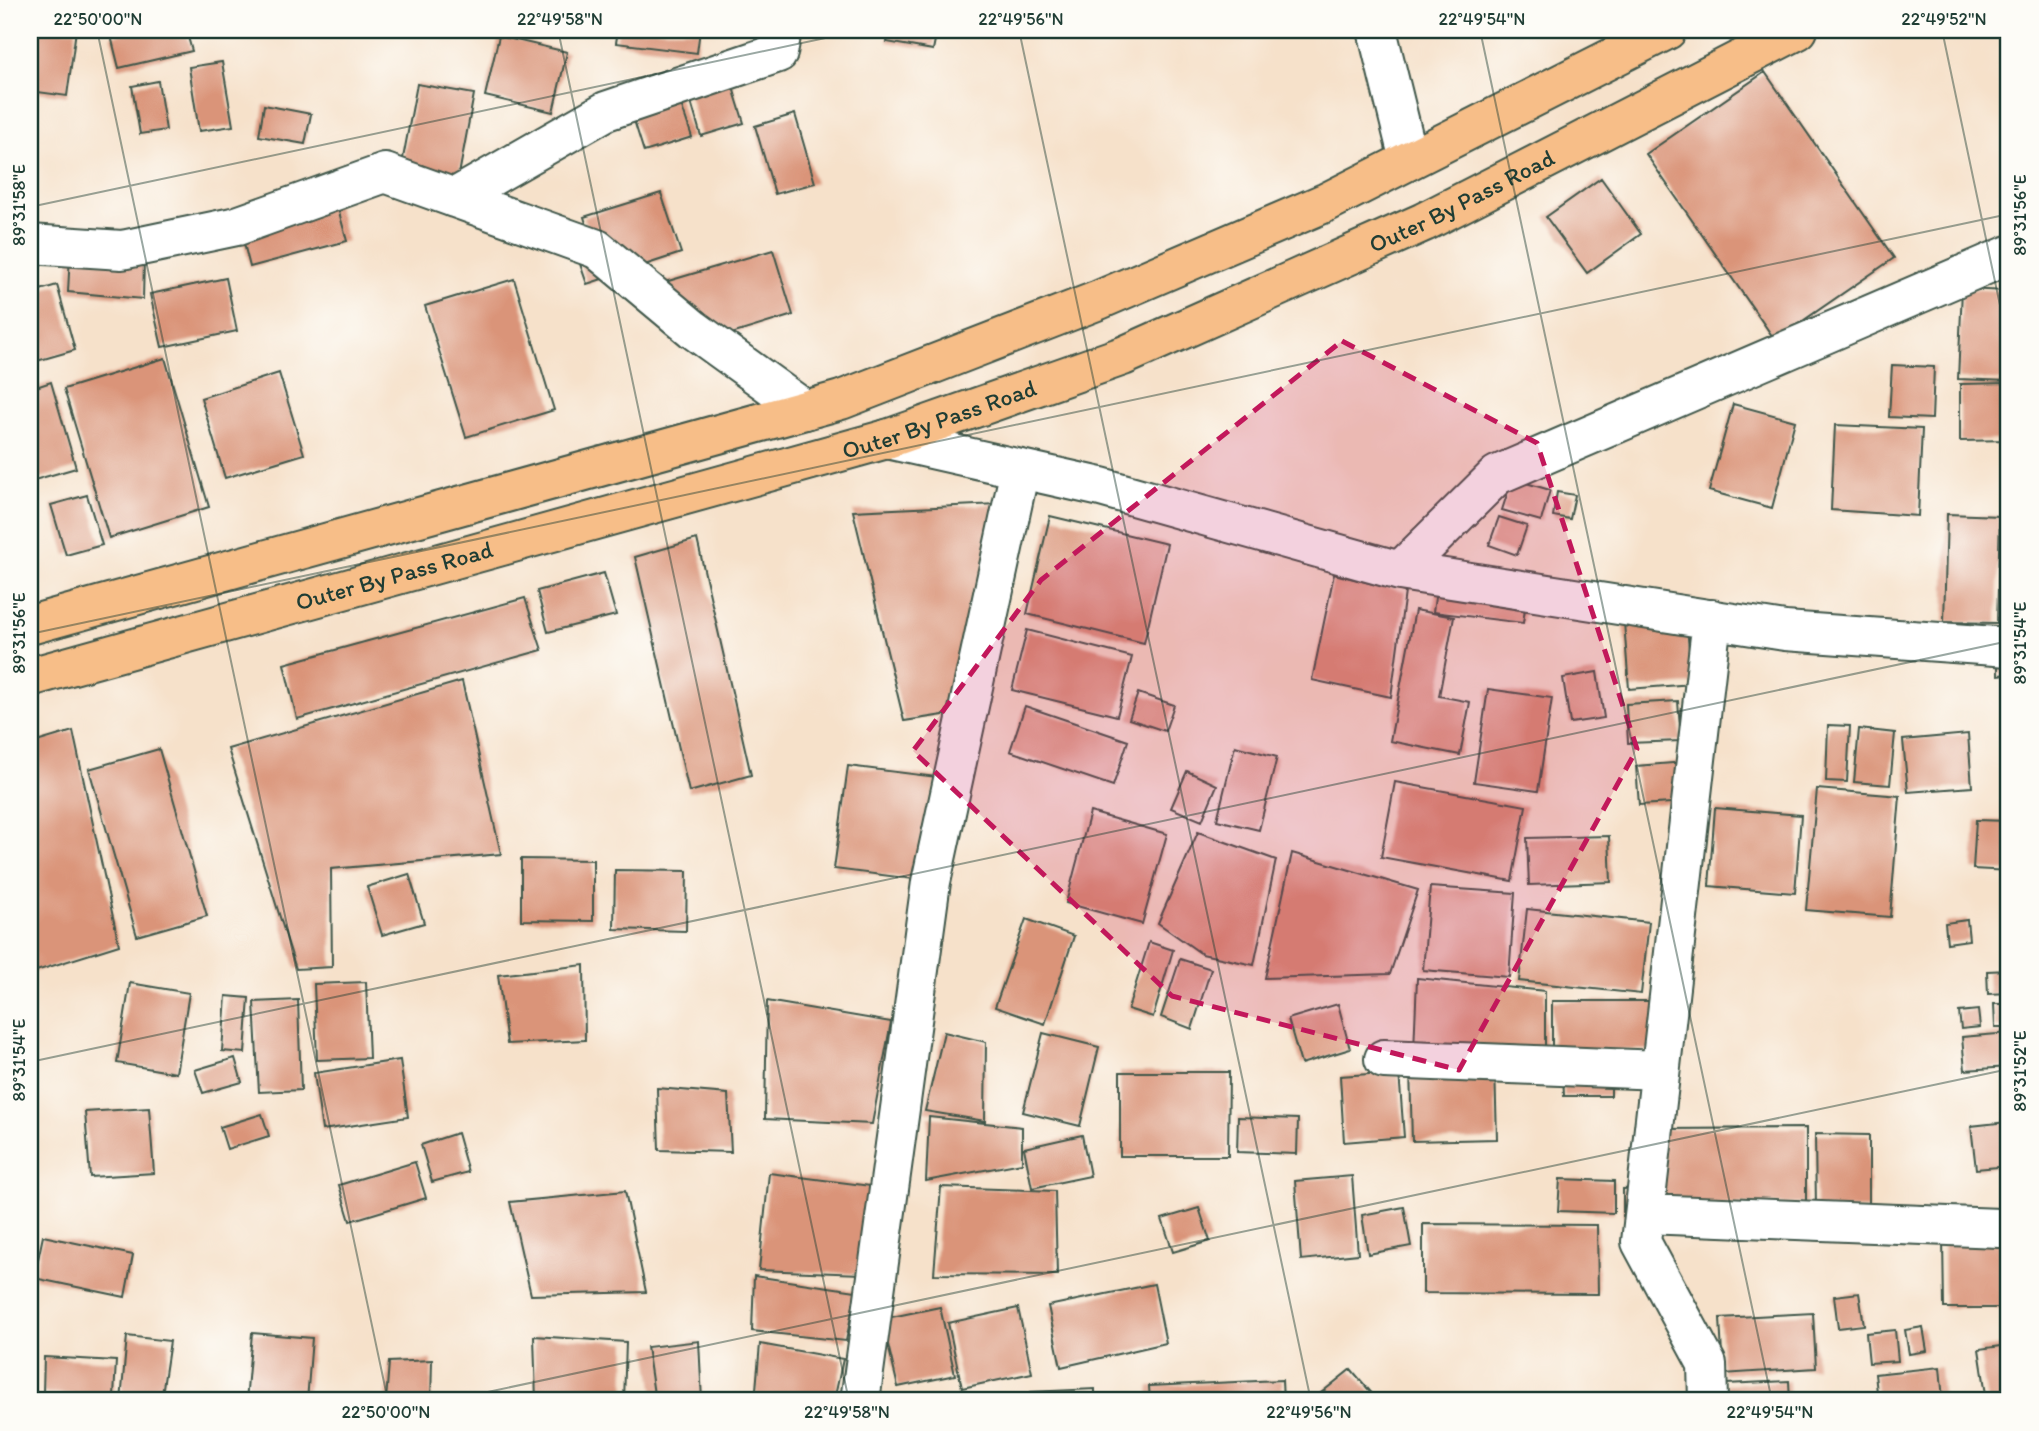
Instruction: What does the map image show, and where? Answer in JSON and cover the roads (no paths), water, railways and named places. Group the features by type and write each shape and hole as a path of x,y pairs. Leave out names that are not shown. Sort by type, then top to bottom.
{"main road":[{"name":"Outer By Pass Road","path":"30,625 841,400 1099,300 1326,202 1667,30"},
{"name":"Outer By Pass Road","path":"30,677 887,439 1123,356 1424,222 1798,30"}],"street":[{"path":"454,198 606,111 778,53 782,30"},
{"path":"1377,30 1409,160"},
{"path":"30,244 122,250 237,226 385,173 597,249 693,329 805,410"},
{"path":"1400,571 1497,475 2009,255"},
{"path":"887,439 1101,487 1400,571 1785,631 2009,647"},
{"path":"860,1401 930,882 1020,469"},
{"path":"1708,1401 1707,1364 1641,1242 1712,619"},
{"path":"1384,1059 1661,1070"},
{"path":"1645,1214 2000,1228"}]}
